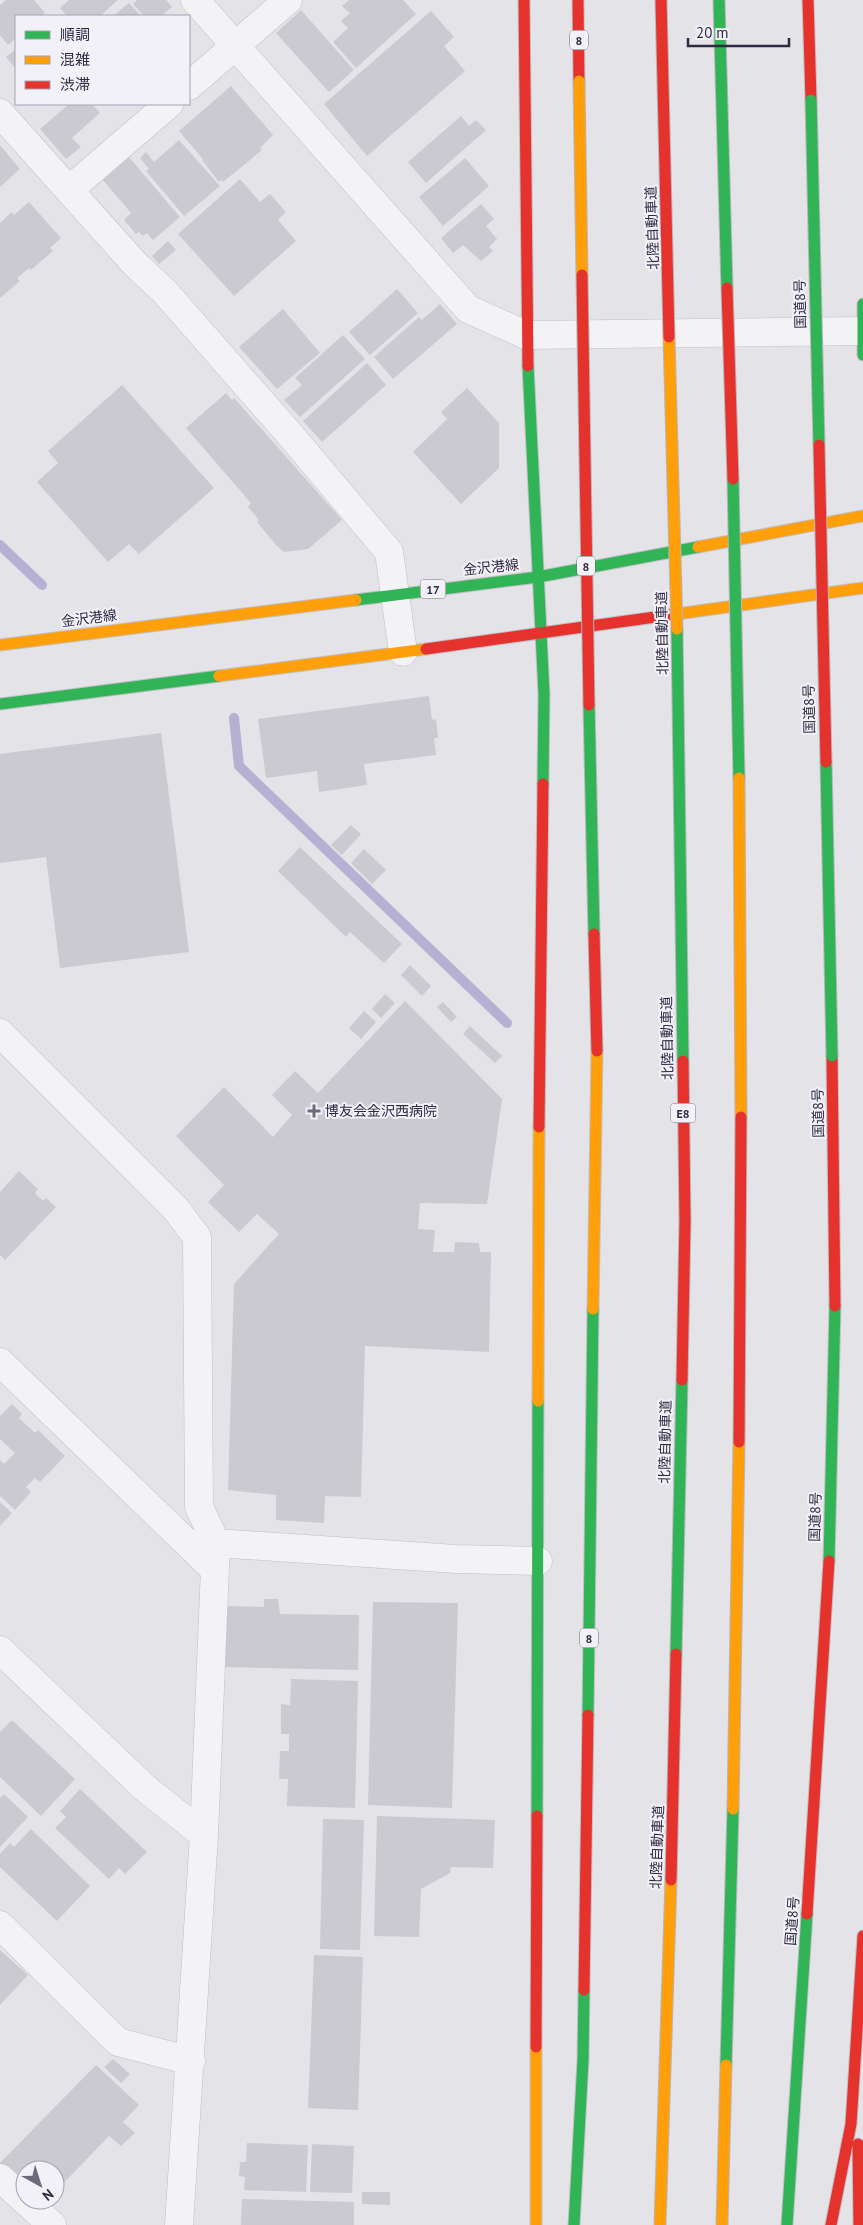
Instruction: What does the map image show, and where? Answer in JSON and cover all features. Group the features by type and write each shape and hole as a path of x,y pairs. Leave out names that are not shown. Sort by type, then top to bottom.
{"main road":[{"path":"524,0 526,335 544,694 539,1026 536,2225"},
{"name":"8","path":"574,2225 583,2060 597,1051 586,546 578,0"},
{"name":"北陸自動車道","path":"660,2225 674,1797 684,1221 678,674 661,0"},
{"path":"719,0 738,672 742,1230 732,1809 722,2225"},
{"name":"国道8号","path":"787,2225 828,1585 836,1352 832,1056 808,0"},
{"path":"863,304 863,343"},
{"name":"金沢港線","path":"0,645 538,577 863,516"},
{"path":"0,704 403,652 863,588"},
{"path":"831,2225 851,2124 863,1936"},
{"path":"856,2033 859,2225"}],"street":[{"path":"195,0 237,45 468,309 526,335 863,343"},
{"path":"190,85 288,0"},
{"path":"69,190 168,105"},
{"path":"0,113 135,264 165,292 292,437 389,552 403,652"},
{"path":"0,1033 175,1208 197,1238 199,1507 216,1543 204,1835 179,2225"},
{"path":"0,1362 215,1570"},
{"path":"216,1543 456,1560 538,1561"},
{"path":"0,1650 145,1788 204,1835"},
{"path":"0,1925 118,2042 191,2061"},
{"path":"0,2178 52,2225"}],"building":[{"path":"6,0 34,0 45,13 42,15 15,15 15,39 8,45 0,35 0,5"},
{"path":"69,0 118,0 101,15 66,15 60,8"},
{"path":"137,0 166,0 172,7 162,15 143,15 133,4"},
{"path":"349,0 403,0 416,14 356,68 333,42 348,28 341,21 350,13 342,6"},
{"path":"129,3 140,15 114,15"},
{"path":"301,10 354,70 329,92 276,33"},
{"path":"431,11 454,37 444,46 465,71 367,156 324,104"},
{"path":"15,50 15,68 6,57"},
{"path":"231,86 273,135 260,148 262,150 223,182 221,180 219,182 203,159 179,131"},
{"path":"68,105 93,105 100,113 72,138 81,147 66,159 40,129"},
{"path":"461,116 469,126 476,120 486,130 426,183 408,162"},
{"path":"179,140 220,186 184,216 146,171 149,169 140,158 146,152 154,162"},
{"path":"0,145 20,169 0,187"},
{"path":"129,157 180,217 153,240 147,233 143,236 139,232 136,234 124,220 131,213 103,180"},
{"path":"465,158 489,186 443,226 419,197"},
{"path":"240,179 260,202 270,194 286,212 278,220 296,241 234,296 178,234"},
{"path":"29,202 61,238 50,248 53,251 31,270 29,268 17,278 20,281 0,298 0,223 12,212 14,215"},
{"path":"481,204 494,219 486,226 497,239 489,247 493,251 481,261 463,245 453,253 441,238"},
{"path":"168,241 176,250 159,264 152,256"},
{"path":"397,289 418,313 370,355 349,332"},
{"path":"440,304 457,324 393,379 374,357 419,317 422,320"},
{"path":"283,309 320,353 277,389 239,347"},
{"path":"343,335 365,359 300,417 284,400 302,385 295,378"},
{"path":"367,363 386,385 322,442 303,421"},
{"path":"122,385 214,488 139,554 129,544 108,562 37,482 58,463 48,451"},
{"path":"467,388 499,423 499,468 461,504 413,452 447,419 441,412"},
{"path":"226,393 232,400 234,398 342,520 308,549 284,552 276,545 257,522 259,520 248,507 251,503 186,428"},
{"path":"429,696 432,720 436,719 438,738 434,738 436,755 364,764 367,785 319,792 317,771 266,778 258,719"},
{"path":"161,733 189,952 60,968 46,857 0,863 0,754"},
{"path":"351,825 361,834 342,855 331,845"},
{"path":"300,847 402,944 384,963 350,932 346,937 278,871"},
{"path":"364,849 386,870 372,884 351,863"},
{"path":"410,965 431,986 422,996 401,975"},
{"path":"385,994 395,1003 381,1018 372,1009"},
{"path":"405,1001 502,1099 487,1204 420,1203 418,1229 435,1230 433,1252 454,1252 455,1242 479,1243 480,1252 491,1252 489,1352 365,1346 361,1497 325,1496 324,1523 276,1520 276,1495 228,1490 234,1284 279,1234 257,1214 239,1232 208,1202 224,1185 176,1136 224,1087 273,1137 292,1115 272,1095 295,1071 318,1093"},
{"path":"443,1002 457,1017 451,1022 437,1007"},
{"path":"364,1011 376,1022 361,1039 349,1028"},
{"path":"470,1026 502,1056 495,1063 463,1034"},
{"path":"19,1171 38,1189 35,1193 43,1201 46,1198 56,1207 5,1260 0,1255 0,1192"},
{"path":"12,1404 22,1414 19,1418 35,1433 38,1430 65,1456 40,1482 35,1478 26,1487 31,1492 15,1510 0,1496 0,1460 4,1464 15,1453 0,1439 0,1416"},
{"path":"0,1502 12,1513 0,1526"},
{"path":"264,1599 278,1599 280,1614 359,1615 358,1670 225,1667 225,1606 264,1607"},
{"path":"373,1602 458,1603 452,1808 368,1805"},
{"path":"291,1679 358,1681 355,1808 287,1806 288,1779 279,1779 280,1751 289,1751 289,1734 281,1734 281,1704 290,1705"},
{"path":"12,1720 75,1779 41,1816 0,1777 0,1732"},
{"path":"80,1789 147,1852 125,1874 119,1868 109,1879 55,1828 66,1817 60,1811"},
{"path":"4,1794 28,1817 0,1847 0,1798"},
{"path":"377,1816 495,1820 493,1868 451,1867 450,1873 421,1889 419,1937 374,1936"},
{"path":"323,1819 364,1820 360,1950 320,1949"},
{"path":"31,1829 90,1886 57,1921 0,1867 0,1854 10,1843 14,1847"},
{"path":"0,1950 28,1975 0,2005"},
{"path":"314,1955 363,1957 358,2110 308,2108"},
{"path":"113,2059 130,2074 121,2083 104,2067"},
{"path":"96,2065 139,2105 123,2122 135,2133 121,2146 109,2136 65,2182 65,2160 15,2160 15,2182 0,2168 0,2163"},
{"path":"247,2143 308,2145 306,2192 244,2190 245,2177 239,2176 240,2162 246,2162"},
{"path":"312,2144 354,2146 352,2193 310,2192"},
{"path":"362,2192 390,2192 390,2205 362,2204"},
{"path":"242,2199 354,2202 354,2225 241,2225"}],"waterway":[{"path":"0,545 42,585"},
{"path":"234,718 239,766 507,1023"}],"traffic: fast":[{"path":"719,0 727,288"},
{"path":"811,100 819,445"},
{"path":"863,304 863,355"},
{"path":"528,366 544,694 543,784"},
{"path":"733,479 739,778"},
{"path":"356,600 538,577 698,547"},
{"path":"677,629 683,1061"},
{"path":"0,704 219,676"},
{"path":"589,705 594,934"},
{"path":"826,762 832,1056"},
{"path":"829,1561 835,1306"},
{"path":"588,1715 593,1309"},
{"path":"676,1654 682,1380"},
{"path":"537,1816 538,1401"},
{"path":"726,2065 733,1809"},
{"path":"787,2225 807,1914"},
{"path":"574,2225 583,2060 584,1990"}],"traffic: slow":[{"path":"579,81 582,275"},
{"path":"669,337 677,629"},
{"path":"698,547 863,516"},
{"path":"677,614 863,588"},
{"path":"0,645 356,600"},
{"path":"219,676 426,649"},
{"path":"739,778 741,1117"},
{"path":"593,1309 597,1051"},
{"path":"538,1401 539,1127"},
{"path":"733,1809 739,1442"},
{"path":"660,2225 671,1880"},
{"path":"536,2047 536,2225"},
{"path":"722,2225 726,2065"}],"traffic: jam":[{"path":"524,0 528,366"},
{"path":"578,0 579,81"},
{"path":"661,0 669,337"},
{"path":"808,0 811,100"},
{"path":"582,275 589,705"},
{"path":"727,288 733,479"},
{"path":"819,445 826,762"},
{"path":"426,649 677,614"},
{"path":"539,1127 543,784"},
{"path":"594,934 597,1051"},
{"path":"832,1056 835,1306"},
{"path":"682,1380 685,1221 683,1061"},
{"path":"739,1442 741,1117"},
{"path":"807,1914 829,1561"},
{"path":"671,1880 676,1654"},
{"path":"584,1990 588,1715"},
{"path":"536,2047 537,1816"},
{"path":"831,2225 851,2124 863,1936"},
{"path":"858,2144 859,2225"}],"place":[{"name":"博友会金沢西病院","path":"314,1111"}]}
